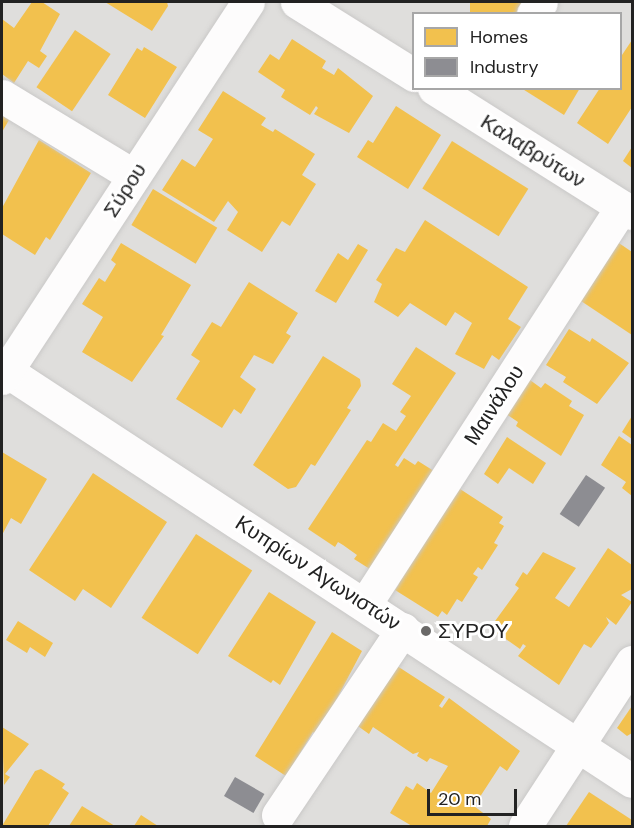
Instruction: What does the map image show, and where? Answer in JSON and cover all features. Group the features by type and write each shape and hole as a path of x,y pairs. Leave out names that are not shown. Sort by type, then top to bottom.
{"street":[{"name":"Σύρου","path":"3,372 248,2"},
{"path":"297,2 412,74"},
{"name":"Καλαβρύτων","path":"441,90 477,100 627,210"},
{"path":"2,96 134,176"},
{"name":"Μαινάλου","path":"365,604 627,210"},
{"name":"Κυπρίων Αγωνιστών","path":"3,372 365,604 633,781"},
{"path":"278,815 403,629"},
{"path":"525,826 633,662"}],"shaded area":[{"path":"2,2 632,2 632,826 2,826"}],"building: Homes":[{"path":"32,2 42,2 60,14 40,51 47,56 39,68 28,61 14,83 2,74 2,19 14,28"},
{"path":"105,2 167,2 168,6 152,31"},
{"path":"470,2 523,2 523,12 470,12"},
{"path":"75,30 111,54 72,111 36,87"},
{"path":"292,39 326,61 322,68 334,75 338,68 373,96 349,133 314,114 318,108 316,106 310,115 281,97 285,90 258,72 270,54 279,60"},
{"path":"632,40 632,107 608,144 577,123 599,90 622,90 622,55"},
{"path":"144,47 177,67 145,118 108,95 137,48 142,51"},
{"path":"524,90 579,90 564,115"},
{"path":"223,91 266,118 261,125 273,132 275,129 315,154 302,175 316,184 290,226 282,221 262,252 227,230 238,212 228,201 214,222 162,190 182,159 195,167 213,139 198,130"},
{"path":"396,106 441,135 408,189 357,157 368,140 373,143"},
{"path":"2,115 9,120 2,132"},
{"path":"39,140 91,173 50,240 46,237 35,255 2,234 2,208"},
{"path":"452,141 528,189 499,236 422,188"},
{"path":"632,147 632,168 623,161"},
{"path":"153,189 217,228 196,264 131,225"},
{"path":"425,220 528,287 508,319 521,327 499,360 492,355 484,369 455,354 472,323 455,312 446,326 410,303 398,317 374,302 382,284 376,280 396,248 405,252"},
{"path":"613,239 632,252 632,335 575,297"},
{"path":"121,243 191,285 161,335 164,336 132,382 82,352 103,317 82,304 99,278 105,282 116,264 111,260"},
{"path":"358,244 368,250 336,303 315,291 338,253 348,260"},
{"path":"249,282 298,313 286,333 291,336 273,364 254,355 240,377 256,389 241,414 234,409 222,428 176,399 200,361 191,355 212,322 221,327"},
{"path":"569,329 590,342 592,338 629,363 597,404 563,382 566,377 546,365"},
{"path":"416,347 456,373 395,465 398,467 404,458 415,465 418,461 437,473 373,571 354,559 357,555 343,545 338,542 335,547 308,529 367,440 371,442 383,423 396,431 406,416 400,412 411,396 392,384"},
{"path":"323,356 360,379 361,386 347,408 351,410 315,466 311,464 296,487 288,489 253,465"},
{"path":"523,375 541,388 545,383 572,401 569,406 584,415 561,456 516,426 518,422 500,410"},
{"path":"632,416 632,439 622,432"},
{"path":"619,436 632,445 632,496 622,488 626,482 601,465"},
{"path":"507,437 546,463 533,484 509,468 498,484 484,474"},
{"path":"2,452 47,479 21,524 11,518 2,535"},
{"path":"93,473 167,522 111,608 83,589 75,601 29,570"},
{"path":"460,489 503,517 499,523 504,526 494,543 498,545 482,570 478,567 473,574 478,577 462,602 457,599 447,615 442,611 438,617 395,590 399,584 394,581 451,492 456,495"},
{"path":"196,534 252,570 198,654 142,618"},
{"path":"608,548 632,565 632,589 621,595 632,602 616,625 606,617 609,623 591,648 584,644 559,685 518,656 526,646 523,644 520,649 490,628 519,588 515,585 523,572 527,575 543,552 576,568 555,598 569,607"},
{"path":"269,592 316,622 280,685 273,680 271,683 228,656"},
{"path":"18,621 53,643 45,657 30,647 27,653 6,640"},
{"path":"332,632 362,651 324,723 321,721 322,726 317,735 313,732 286,776 255,756"},
{"path":"394,664 445,697 439,706 442,708 449,698 520,751 507,771 500,766 474,806 491,819 487,826 412,826 390,813 406,786 413,790 417,783 431,793 448,766 430,758 427,762 417,756 419,752 413,754 373,727 369,734 355,724"},
{"path":"632,706 632,733 627,736 617,728"},
{"path":"2,727 29,744 5,774 10,777 4,785"},
{"path":"41,769 65,784 62,788 69,793 48,826 2,826 35,771"},
{"path":"589,792 632,820 632,826 566,826"},
{"path":"82,806 115,826 69,826"},
{"path":"141,815 158,826 134,826"}],"building: Industry":[{"path":"586,475 605,488 579,527 560,514"},
{"path":"235,777 264,794 253,813 224,796"}],"place":[{"name":"ΣΥΡΟΥ","path":"426,631"}]}
